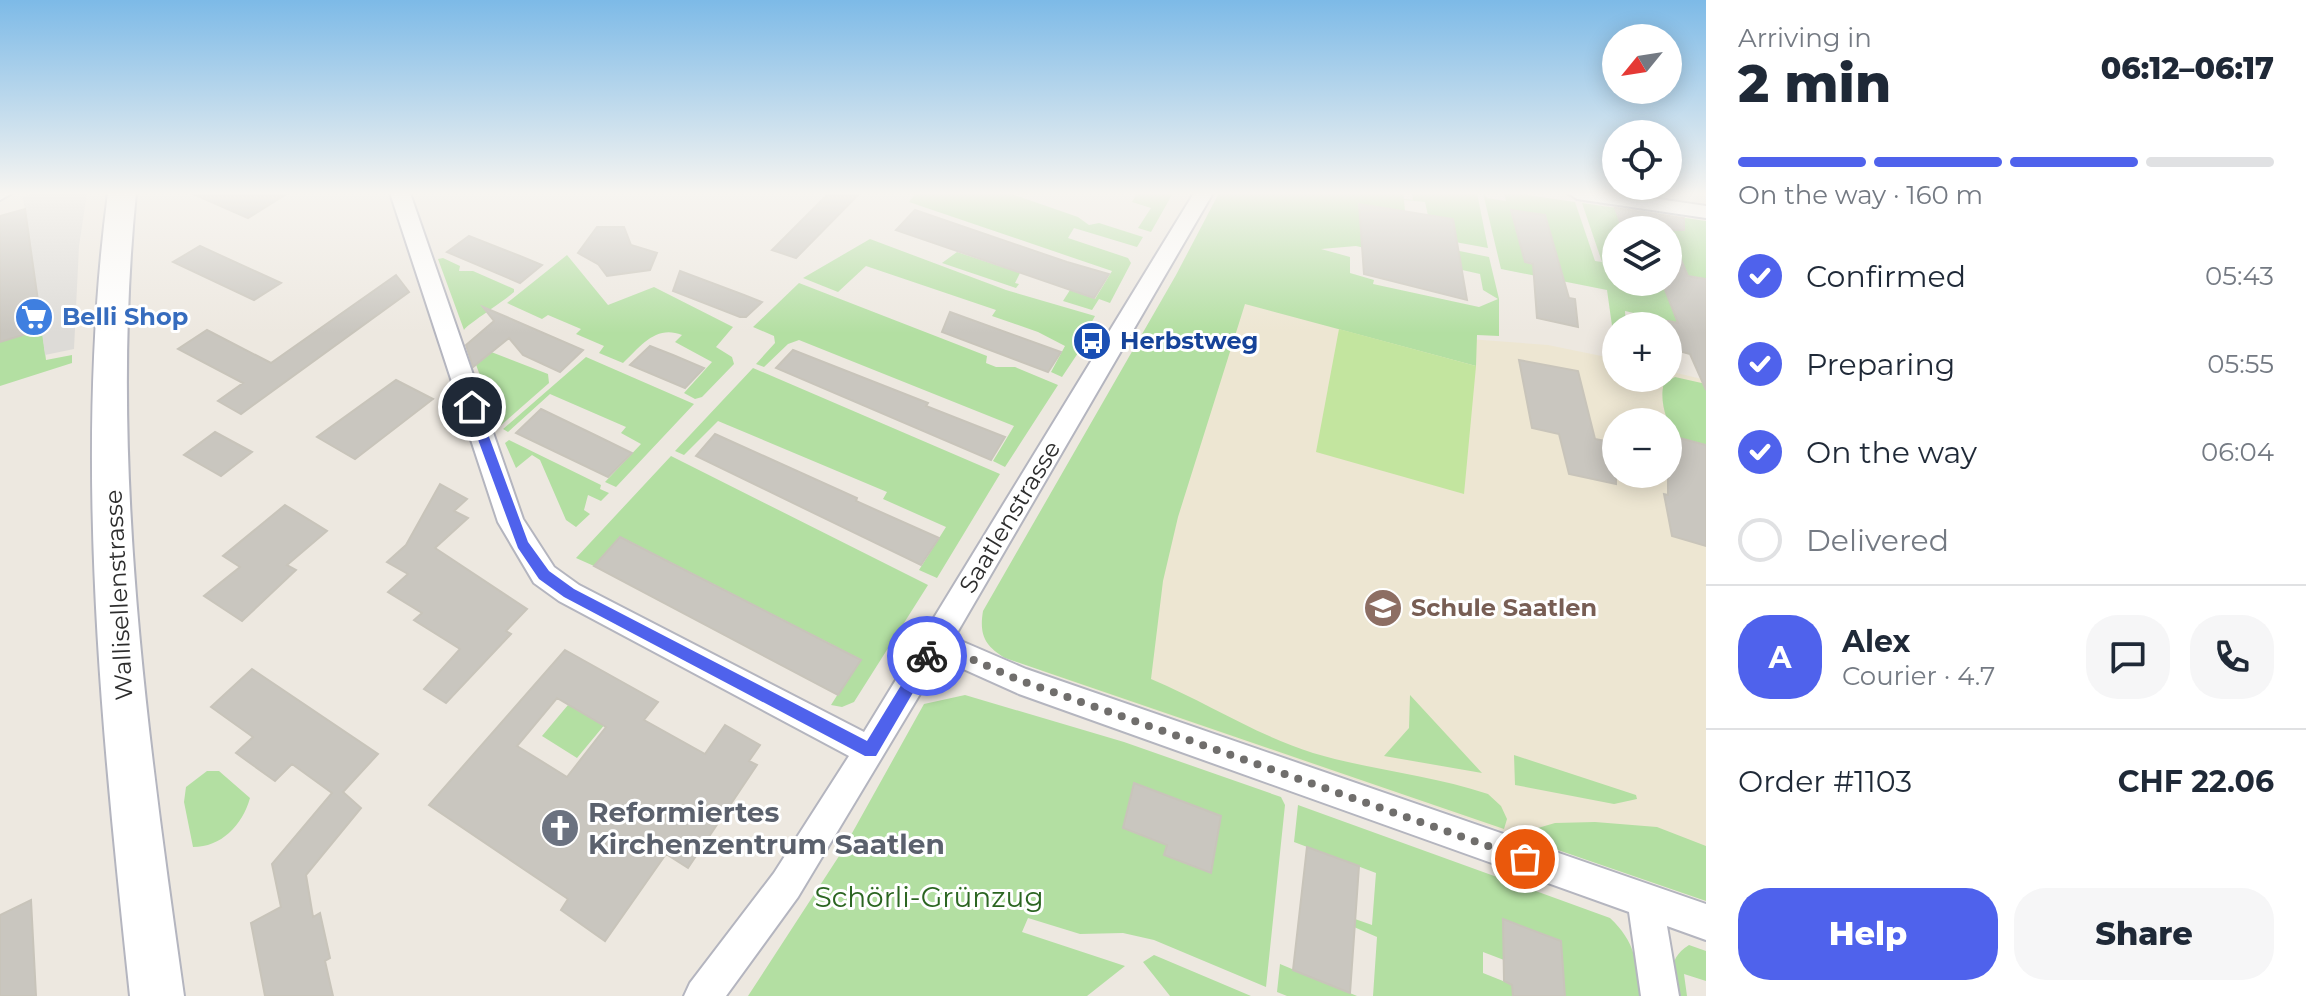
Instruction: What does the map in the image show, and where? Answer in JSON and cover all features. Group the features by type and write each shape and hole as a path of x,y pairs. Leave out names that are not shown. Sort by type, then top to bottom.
{"street":[{"name":"Wallisellenstrasse","path":"117,239 110,391 117,613 157,996"},
{"path":"416,239 511,522 544,575 569,593 870,751"},
{"name":"Saatlenstrasse","path":"703,996 786,885 870,751 1176,239"},
{"path":"935,643 1019,680 1706,922"},
{"path":"1645,901 1660,996"}],"shaded area":[{"path":"29,239 80,239 74,349 45,355"},
{"name":"Schule Saatlen","path":"1218,285 1455,338 1548,345 1602,356 1602,392 1682,392 1682,374 1706,380 1706,901 1041,671"}],"green space":[{"path":"871,239 1006,290 1095,316 1089,327 1094,329 1062,377 1051,372 1065,346 1038,332 992,316 996,310 866,266 838,292 803,278"},
{"path":"1019,239 1072,239 1128,258 1131,263 1110,303 1099,299 1092,310 1063,301 1070,290 1095,299 1112,271"},
{"path":"1112,239 1142,239 1137,247"},
{"path":"1195,239 1414,239 1489,257 1499,299 1499,336 1477,335 1476,366 1245,304 1178,517 1163,581 1151,679 1292,746 1488,794 1501,806 1507,819 1504,829 1005,658 985,639 983,611","holes":["1356,246 1480,274 1483,290 1498,299 1479,307 1373,284 1374,280 1350,273 1350,257 1321,249"]},
{"path":"1441,239 1486,239 1488,248"},
{"path":"1494,239 1519,239 1525,262 1560,268 1552,239 1588,239 1595,261 1602,262 1602,289 1501,269"},
{"path":"1594,239 1602,239 1602,262"},
{"path":"1682,239 1706,239 1706,279 1682,275"},
{"path":"957,252 1020,273 1015,283 1019,284 1016,288 942,263"},
{"path":"567,255 608,305 654,287 733,327 716,347 732,357 734,364 702,397 695,399 684,393 712,362 675,342 682,335 664,333 650,338 623,363 599,353 604,346 576,334 581,329 548,315 542,319 507,303"},
{"path":"443,258 460,266 459,271 473,271 514,289 514,292 464,330 438,259"},
{"path":"799,283 987,356 986,363 996,367 1015,367 1058,385 1005,467 993,461 1014,426 799,340 788,344 764,367 756,364 775,343 774,336 753,327"},
{"path":"1608,296 1675,296 1706,329 1682,324 1682,312 1610,312"},
{"path":"42,329 46,360 72,355 72,363 0,386 0,342"},
{"path":"1339,329 1476,366 1464,494 1316,452"},
{"path":"468,343 548,374 549,383 499,427"},
{"path":"586,357 694,404 616,487 605,482 641,444 621,433 626,427 550,394 508,432 503,429"},
{"path":"753,368 1000,474 937,578 919,570 946,527 883,499 887,492 718,421 684,455 675,451"},
{"path":"1682,379 1706,384 1706,445 1682,439 1682,408 1664,408 1663,392 1682,392"},
{"path":"509,440 601,485 600,489 609,493 601,501 588,495 584,510 590,514 576,527 566,520 540,460 532,455 516,468 505,443"},
{"path":"671,456 928,585 854,702 842,707 831,705 860,659 621,537 594,566 576,558"},
{"name":"Schörli-Grünzug","path":"965,695 1124,742 1281,797 1285,805 1266,987 1154,940 1123,933 1080,934 1028,918 1022,932 1125,966 1087,996 748,996 841,853 924,704"},
{"path":"1410,695 1482,773 1384,756 1409,728"},
{"path":"568,705 606,723 577,758 542,736"},
{"path":"1514,755 1636,795 1637,799 1614,804 1515,785"},
{"path":"207,771 219,771 250,798 242,817 229,833 213,843 193,847 184,802 186,787"},
{"path":"1298,805 1610,918 1625,935 1634,954 1640,996 1565,996 1561,941 1503,919 1504,960 1483,952 1483,973 1513,985 1513,996 1373,996 1377,937 1354,927 1355,919 1372,925 1376,873 1294,842"},
{"path":"1595,822 1657,827 1706,846 1706,901 1526,839 1531,830 1555,823"},
{"path":"1689,945 1706,951 1706,981 1684,974 1687,996 1676,996 1674,961"},
{"path":"1154,955 1251,996 1170,996 1143,962"},
{"path":"1280,964 1357,996 1287,996 1277,992"}],"building":[{"path":"0,239 29,239 42,329 0,342"},
{"path":"464,239 478,239 542,265 520,283 447,252"},
{"path":"588,239 629,239 631,245 657,253 650,270 607,276 598,264 578,253"},
{"path":"783,239 814,239 796,258 772,250"},
{"path":"924,239 1001,239 1109,274 1094,298"},
{"path":"1362,239 1457,239 1467,300 1364,274"},
{"path":"1519,239 1552,239 1569,298 1575,299 1578,327 1537,318 1533,264 1525,262"},
{"path":"200,246 281,283 254,300 173,262"},
{"path":"1682,262 1688,276 1706,279 1706,390 1690,354 1682,352 1682,312 1674,312 1667,296 1682,296"},
{"path":"680,271 762,302 746,317 740,317 673,291"},
{"path":"396,275 409,292 241,414 218,401 243,383 178,349 207,330 271,363"},
{"path":"483,307 583,350 560,372 523,355 509,338 473,367 466,345 494,321"},
{"path":"950,312 1061,352 1048,372 942,332"},
{"path":"650,346 704,368 685,388 630,365"},
{"path":"793,350 1005,437 991,460 776,368"},
{"path":"1519,360 1578,371 1595,439 1602,440 1602,481 1569,474 1559,434 1532,428"},
{"path":"396,380 433,399 355,459 317,437"},
{"path":"541,409 632,453 608,477 516,433"},
{"path":"215,432 252,452 221,476 184,455"},
{"path":"715,434 939,538 921,565 696,456"},
{"path":"1682,439 1706,445 1706,546 1672,536 1664,494 1668,495 1668,488 1682,488"},
{"path":"440,484 467,499 454,511 468,518 435,548 527,609 506,631 511,634 446,703 424,689 460,649 414,620 422,613 388,592 408,574 387,562 406,545"},
{"path":"285,505 327,531 287,565 296,570 242,621 204,596 240,567 223,556"},
{"path":"620,537 861,660 838,695 594,566"},
{"name":"Reformiertes Kirchenzentrum Saatlen","path":"565,650 658,702 644,720 705,754 725,725 760,745 749,761 757,765 688,868 666,854 605,941 561,910 568,899 429,805","holes":["557,698 606,727 567,777 517,746"]},
{"path":"252,669 378,754 343,792 361,808 306,875 313,917 320,913 330,958 325,961 333,996 265,996 251,923 281,907 272,864 332,793 292,764 275,781 236,753 253,737 211,707"},
{"path":"1134,783 1221,816 1211,873 1164,855 1167,845 1123,828"},
{"path":"1307,847 1359,866 1350,993 1293,970"},
{"path":"31,900 36,996 0,996 0,915"},
{"path":"1503,919 1561,941 1565,996 1513,996 1512,985 1504,981"}],"way so far":[{"path":"927,656 935,643 1019,680 1525,859"}],"place":[{"name":"Belli Shop","path":"34,317"},
{"name":"Herbstweg","path":"1092,341"},
{"name":"Schule Saatlen","path":"1383,608"},
{"name":"Reformiertes Kirchenzentrum Saatlen","path":"560,828"}],"route":[{"path":"472,407 511,522 522,544 544,575 569,593 870,751 927,656"}]}
